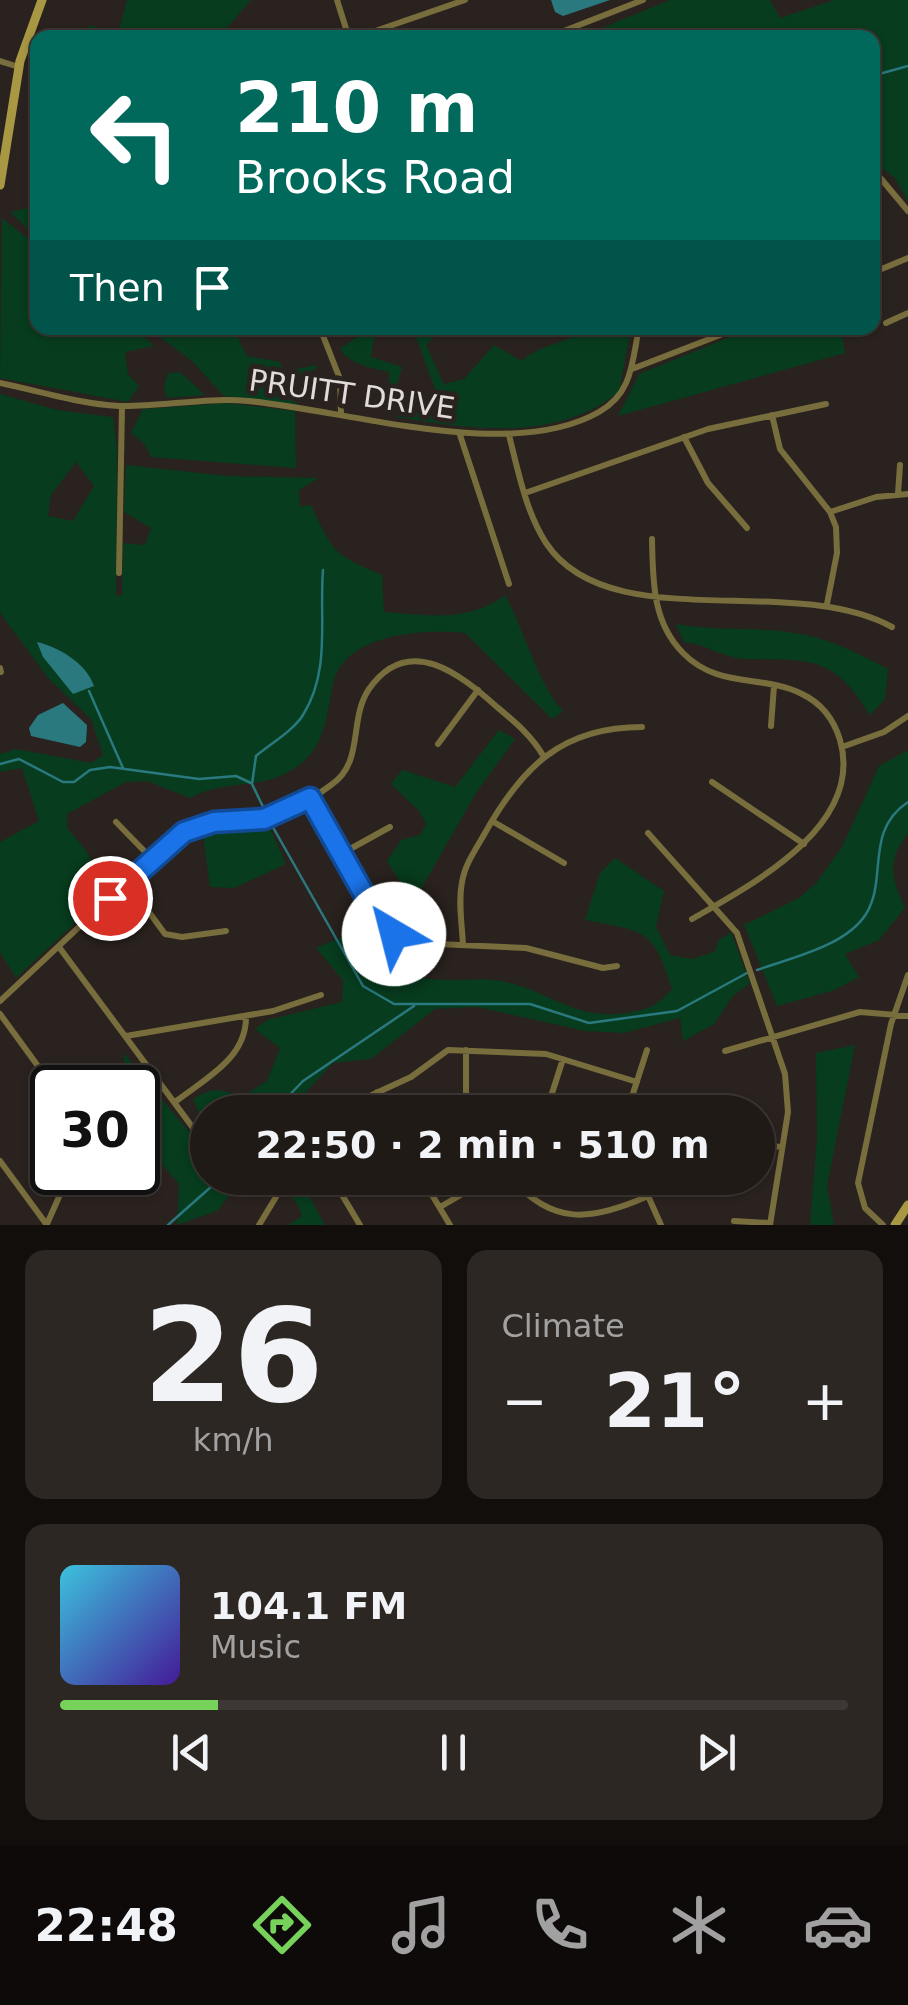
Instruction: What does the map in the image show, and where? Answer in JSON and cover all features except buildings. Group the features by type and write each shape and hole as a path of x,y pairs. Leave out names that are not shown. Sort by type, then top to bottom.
{"street":[{"path":"32,30 42,0"},
{"path":"337,0 349,30"},
{"path":"376,30 465,0"},
{"path":"566,30 643,0"},
{"path":"0,184 19,66 30,34"},
{"path":"0,61 19,66"},
{"path":"880,178 908,211"},
{"path":"880,269 908,258"},
{"path":"886,322 908,313"},
{"path":"323,335 340,379 341,414"},
{"name":"PRUITT DRIVE","path":"0,383 122,406 227,400 459,432 509,435 598,413 621,394 632,369 639,335"},
{"path":"632,369 720,335"},
{"path":"525,493 684,437 826,404"},
{"path":"119,574 122,406"},
{"path":"772,416 780,449 830,512 838,544 827,604"},
{"path":"459,432 509,584"},
{"path":"509,435 540,534 571,571 612,591 827,604 871,615 892,627"},
{"path":"684,437 708,484 747,528"},
{"path":"898,494 900,465"},
{"path":"830,512 908,494"},
{"path":"652,539 655,596 671,639 698,666 725,678 798,692 820,706 835,726 842,747 839,788 804,844 773,872 692,919"},
{"path":"0,1000 152,859 196,826 264,819 310,798 348,770 364,698 387,672 410,663 434,663 452,669 527,734 544,757"},
{"path":"771,726 774,686"},
{"path":"438,744 478,690"},
{"path":"842,747 884,732 908,716"},
{"path":"463,944 462,880 518,779 544,757 610,727 642,727"},
{"path":"712,782 804,844"},
{"path":"310,798 388,930 416,943 526,948 603,968 616,966"},
{"path":"116,822 152,859"},
{"path":"492,822 564,862"},
{"path":"341,854 390,827"},
{"path":"648,834 716,905 743,945 788,1090 770,1224 734,1221"},
{"path":"127,882 165,934 182,937 226,931"},
{"path":"59,946 190,1124"},
{"path":"883,1225 865,1208 858,1183 895,1012 908,975"},
{"path":"126,1036 246,1016 322,994"},
{"path":"725,1051 773,1034 860,1012 908,1016"},
{"path":"0,1014 37,1065"},
{"path":"174,1102 240,1048 246,1034 246,1016"},
{"path":"466,1050 466,1095"},
{"path":"371,1095 412,1077 442,1052 466,1050 530,1052 637,1082"},
{"path":"633,1095 647,1050"},
{"path":"551,1095 563,1059"},
{"path":"775,1146 782,1147"},
{"path":"0,1161 47,1225"},
{"path":"47,1225 60,1195"},
{"path":"342,1195 360,1225"},
{"path":"433,1195 450,1225"},
{"path":"440,1207 461,1195"},
{"path":"524,1195 532,1205 559,1222 596,1218 648,1196 660,1225"},
{"path":"260,1225 276,1197"},
{"path":"895,1225 908,1204"}],"green space":[{"path":"127,0 251,0 225,30 119,30"},
{"path":"670,0 770,0 780,18 834,0 908,0 908,201 894,177 880,167 880,30 597,30"},
{"path":"30,208 30,231 10,212"},
{"path":"2,218 30,240 30,335 142,335 154,346 125,352 128,374 139,386 128,402 0,378"},
{"path":"157,335 236,335 247,356 280,362 284,372 316,365 317,368 295,379 297,405 224,396 191,360"},
{"path":"360,335 375,335 371,357 402,367 397,386 389,386 389,372 355,362 340,349"},
{"path":"416,335 435,335 426,345 444,384 464,379 494,345 522,361 574,335 630,335 619,392 567,419 512,428 483,428 396,417 406,404 434,408 438,398"},
{"path":"735,335 842,335 845,353 618,416 639,374"},
{"path":"180,372 205,395 167,398 164,387 168,373"},
{"path":"0,394 57,410 113,417 117,449 116,596 122,595 123,543 145,545 151,528 124,512 126,465 227,476 319,478 299,490 300,507 311,505 330,542 343,556 382,575 384,612 462,613 477,610 505,595 538,671 563,711 552,719 465,633 408,634 369,644 340,667 320,740 307,758 284,774 217,788 190,798 147,781 126,782 67,814 67,828 92,862 95,905 16,978 0,952 0,842 39,821 22,768 0,772 0,754 16,749 91,763 103,755 91,719 49,679 0,613","holes":["76,462 94,486 73,521 48,516 51,495"]},
{"path":"227,403 295,411 296,468 151,457 145,445 131,433 143,409"},
{"path":"676,624 786,632 835,644 888,669 885,699 870,715 843,680 817,664 730,656 684,642"},
{"path":"499,730 515,739 476,793 413,903 387,861 401,840 420,835 426,824 420,812 391,784 402,770 455,787"},
{"path":"908,750 908,834 896,852 893,870 905,908 879,940 845,954 859,977 832,991 777,1006 744,925 799,898 816,883 842,847 879,766"},
{"path":"267,822 286,864 234,888 210,887 202,828"},
{"path":"615,858 664,891 656,927 670,955 692,959 714,952 719,940 731,932 750,983 733,996 714,1024 683,1041 680,1018 624,1033 585,1031 477,1007 435,1009 371,1059 333,1063 303,1095 245,1095 267,1081 280,1048 255,1029 267,1020 342,1002 343,980 316,948 344,936 379,962 419,977 495,980 530,989 574,1008 607,1014 634,1012 657,1003 672,989 652,943 634,931 585,920 600,873"},
{"path":"855,1045 827,1186 834,1225 810,1225 817,1138 816,1053"},
{"path":"124,1053 134,1065 123,1065"},
{"path":"217,1090 237,1095 201,1095"},
{"path":"160,1097 190,1133 190,1195 230,1195 217,1211 177,1225 179,1184 160,1162"},
{"path":"289,1195 308,1195 325,1225 288,1225 302,1216"}],"water":[{"path":"551,0 610,0 563,16 555,12"},
{"path":"37,642 71,658 94,686 73,694 43,657"},
{"path":"63,703 87,725 86,742 80,747 31,736 29,728 38,715"}],"waterway":[{"path":"880,74 908,66"},
{"path":"266,813 252,784 256,756 293,726 312,698 321,662 323,570"},
{"path":"89,691 123,768"},
{"path":"0,764 19,759 63,782 74,782 90,770 110,767 199,779 236,776 251,783"},
{"path":"757,970 832,943 857,925 872,900 886,827 908,802"},
{"path":"270,822 363,986 394,1004 530,1004 589,1023 677,1011 747,973"},
{"path":"289,1095 303,1081 414,1006"},
{"path":"168,1225 202,1195"}],"route":[{"path":"110,898 168,844 196,826 264,819 310,798 378,919 394,934"}]}
